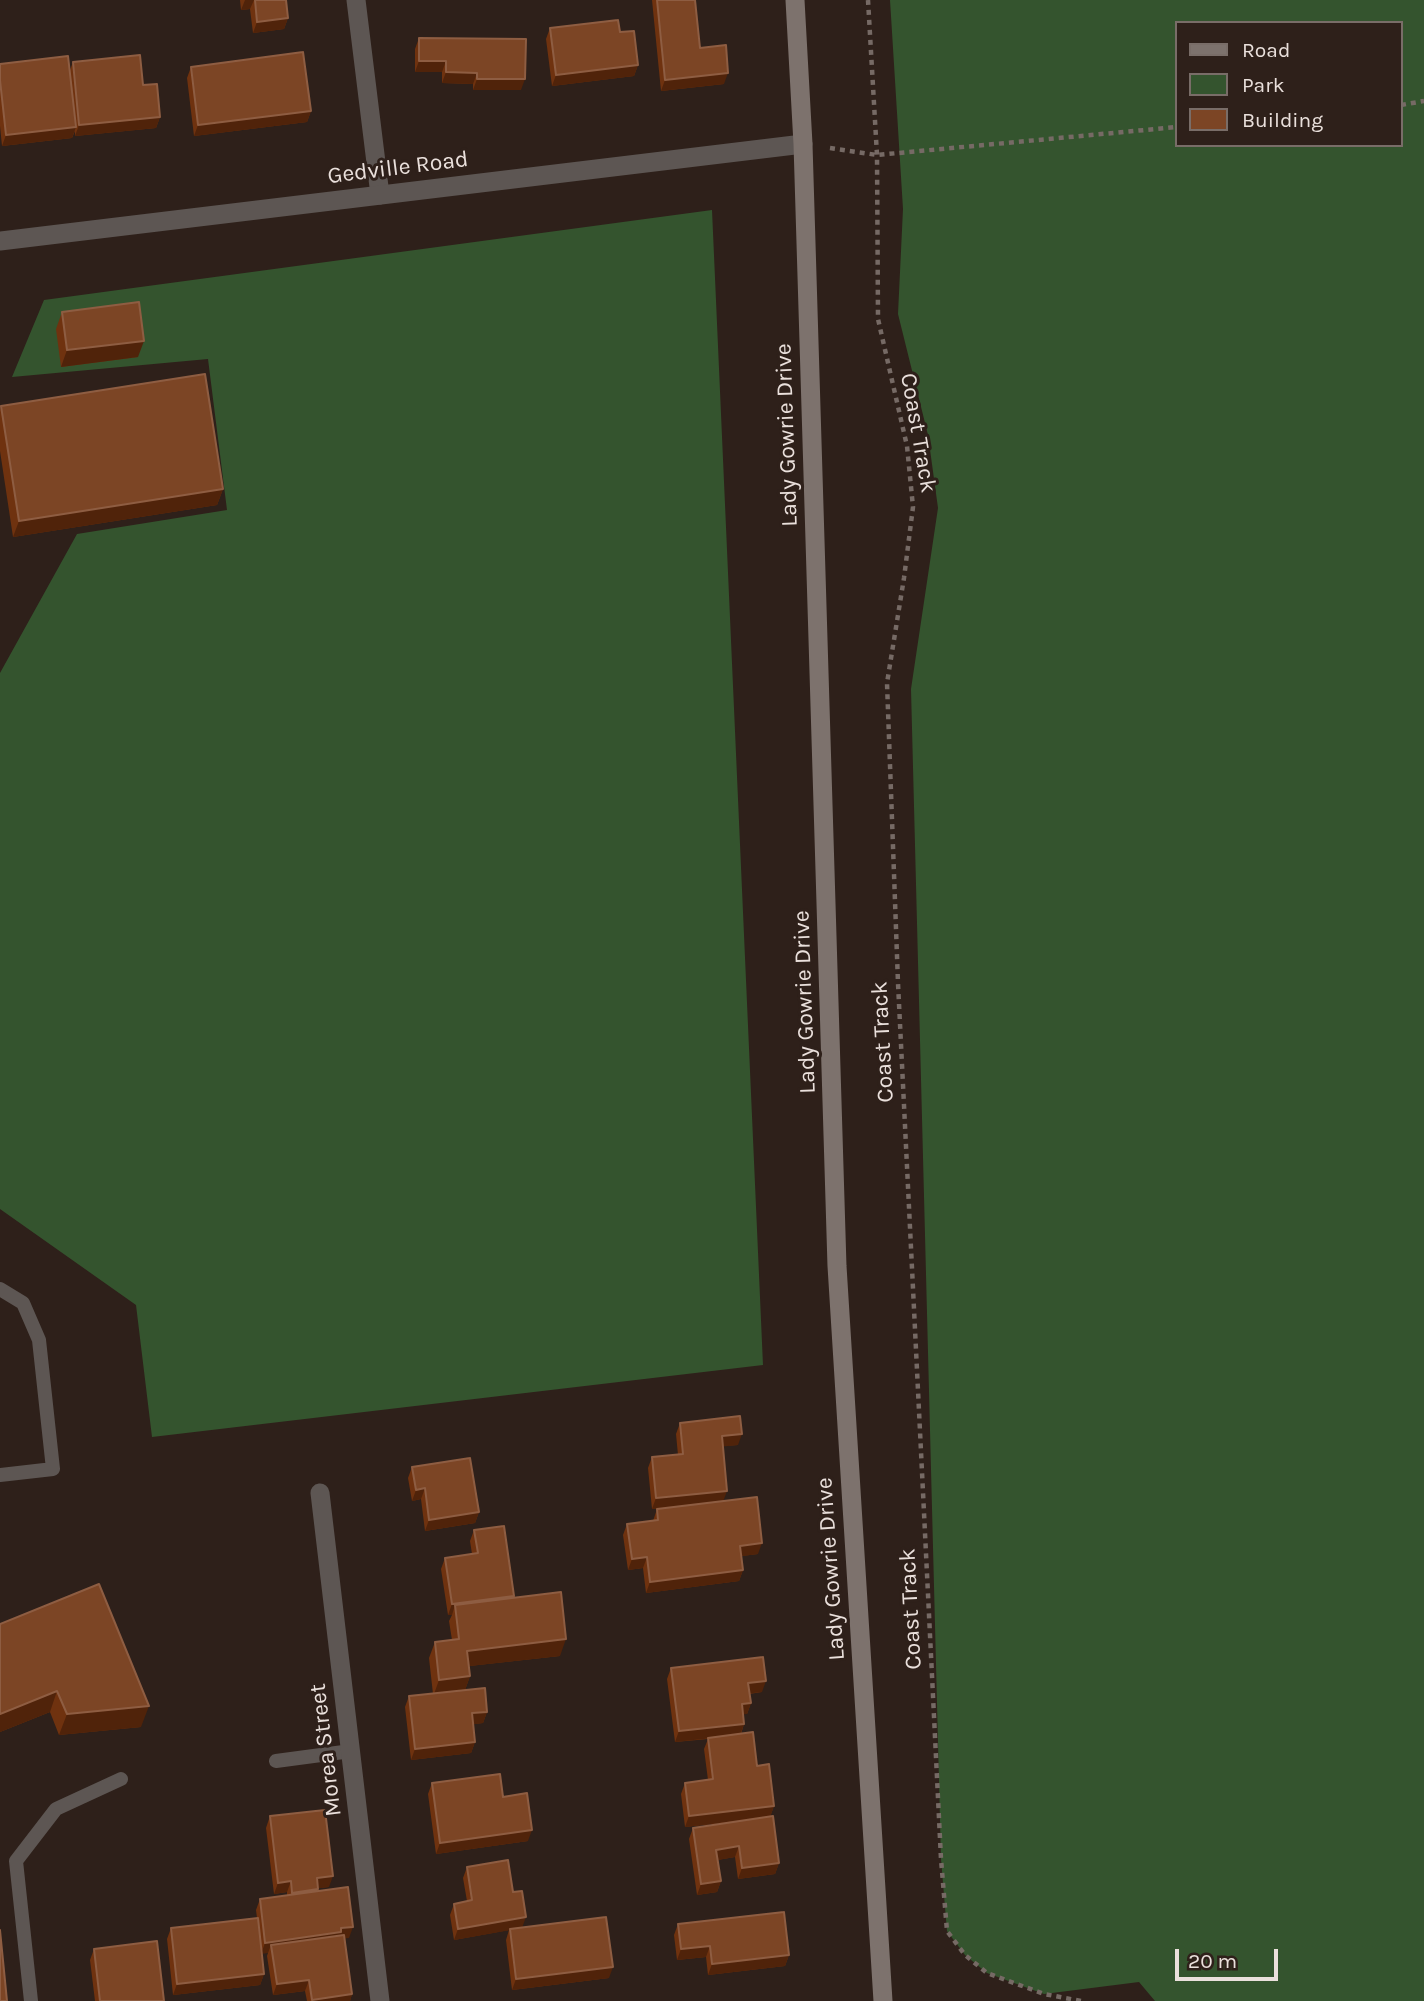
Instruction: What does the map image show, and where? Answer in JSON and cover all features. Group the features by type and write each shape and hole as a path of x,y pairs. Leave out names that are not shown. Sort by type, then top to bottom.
{"main road":[{"name":"Lady Gowrie Drive","path":"795,0 803,144 837,1266 883,2001"}],"street":[{"path":"356,0 380,195"},
{"name":"Gedville Road","path":"0,241 803,144"},
{"name":"Morea Street","path":"320,1493 380,2001"}],"lane":[{"path":"0,1289 23,1303 39,1340 53,1469 0,1475"},
{"path":"276,1761 351,1751"},
{"path":"31,2001 16,1861 56,1809 121,1779"}],"path":[{"name":"Coast Track","path":"868,0 877,155 878,319 907,446 913,507 887,682 898,983 947,1931 965,1955 987,1973 1044,1994 1081,2001"},
{"path":"1403,105 1424,101"},
{"path":"803,144 877,155 1176,127"}],"green space":[{"path":"890,0 1424,0 1424,2001 1155,2001 1139,1982 1044,1994 987,1973 965,1955 947,1931 941,1859 911,689 938,508 928,435 898,314 903,209"},
{"path":"712,210 763,1365 152,1437 136,1305 0,1209 0,673 77,534 227,510 208,359 12,377 44,300"}],"building":[{"path":"255,0 286,0 288,18 257,22"},
{"path":"657,0 695,0 700,48 726,45 728,73 665,80"},
{"path":"618,20 620,32 634,31 638,65 556,75 550,28"},
{"path":"419,38 526,39 525,79 477,79 477,73 446,72 446,61 419,61"},
{"path":"303,52 311,111 198,125 191,67"},
{"path":"140,55 143,85 157,84 160,117 79,125 73,62"},
{"path":"68,56 76,127 6,135 0,64"},
{"path":"139,302 144,341 67,350 62,312"},
{"path":"205,374 223,489 19,521 1,406"},
{"path":"740,1416 742,1434 722,1436 727,1491 656,1498 652,1457 683,1454 680,1423"},
{"path":"470,1458 479,1512 429,1520 425,1488 416,1490 412,1467"},
{"path":"757,1497 762,1543 740,1546 743,1570 650,1582 647,1557 632,1559 627,1524 658,1520 657,1509"},
{"path":"504,1526 514,1596 452,1604 445,1558 478,1553 474,1530"},
{"path":"99,1584 149,1706 67,1714 57,1691 0,1714 0,1624"},
{"path":"561,1592 566,1639 467,1651 470,1676 439,1680 435,1642 459,1639 455,1605"},
{"path":"763,1657 766,1681 748,1683 751,1703 742,1704 744,1724 679,1731 671,1668"},
{"path":"485,1688 487,1712 472,1713 475,1742 415,1749 409,1696"},
{"path":"753,1732 757,1766 769,1764 774,1806 689,1816 685,1783 713,1779 708,1738"},
{"path":"500,1774 503,1797 527,1793 532,1830 440,1843 432,1783"},
{"path":"325,1810 333,1876 317,1878 318,1889 292,1893 291,1881 278,1883 270,1816"},
{"path":"773,1816 779,1863 742,1868 739,1846 716,1850 721,1881 701,1884 693,1828"},
{"path":"508,1860 513,1892 522,1891 526,1917 458,1929 454,1904 472,1900 467,1867"},
{"path":"348,1887 353,1927 341,1928 341,1932 265,1943 260,1899"},
{"path":"784,1912 789,1955 712,1964 710,1946 681,1949 678,1924"},
{"path":"606,1917 613,1967 516,1979 510,1929"},
{"path":"258,1918 264,1974 177,1984 171,1928"},
{"path":"0,1930 7,2001 0,2001"},
{"path":"344,1935 352,1994 312,2000 309,1980 277,1984 271,1945"},
{"path":"157,1941 164,2001 100,2001 94,1949"}]}
